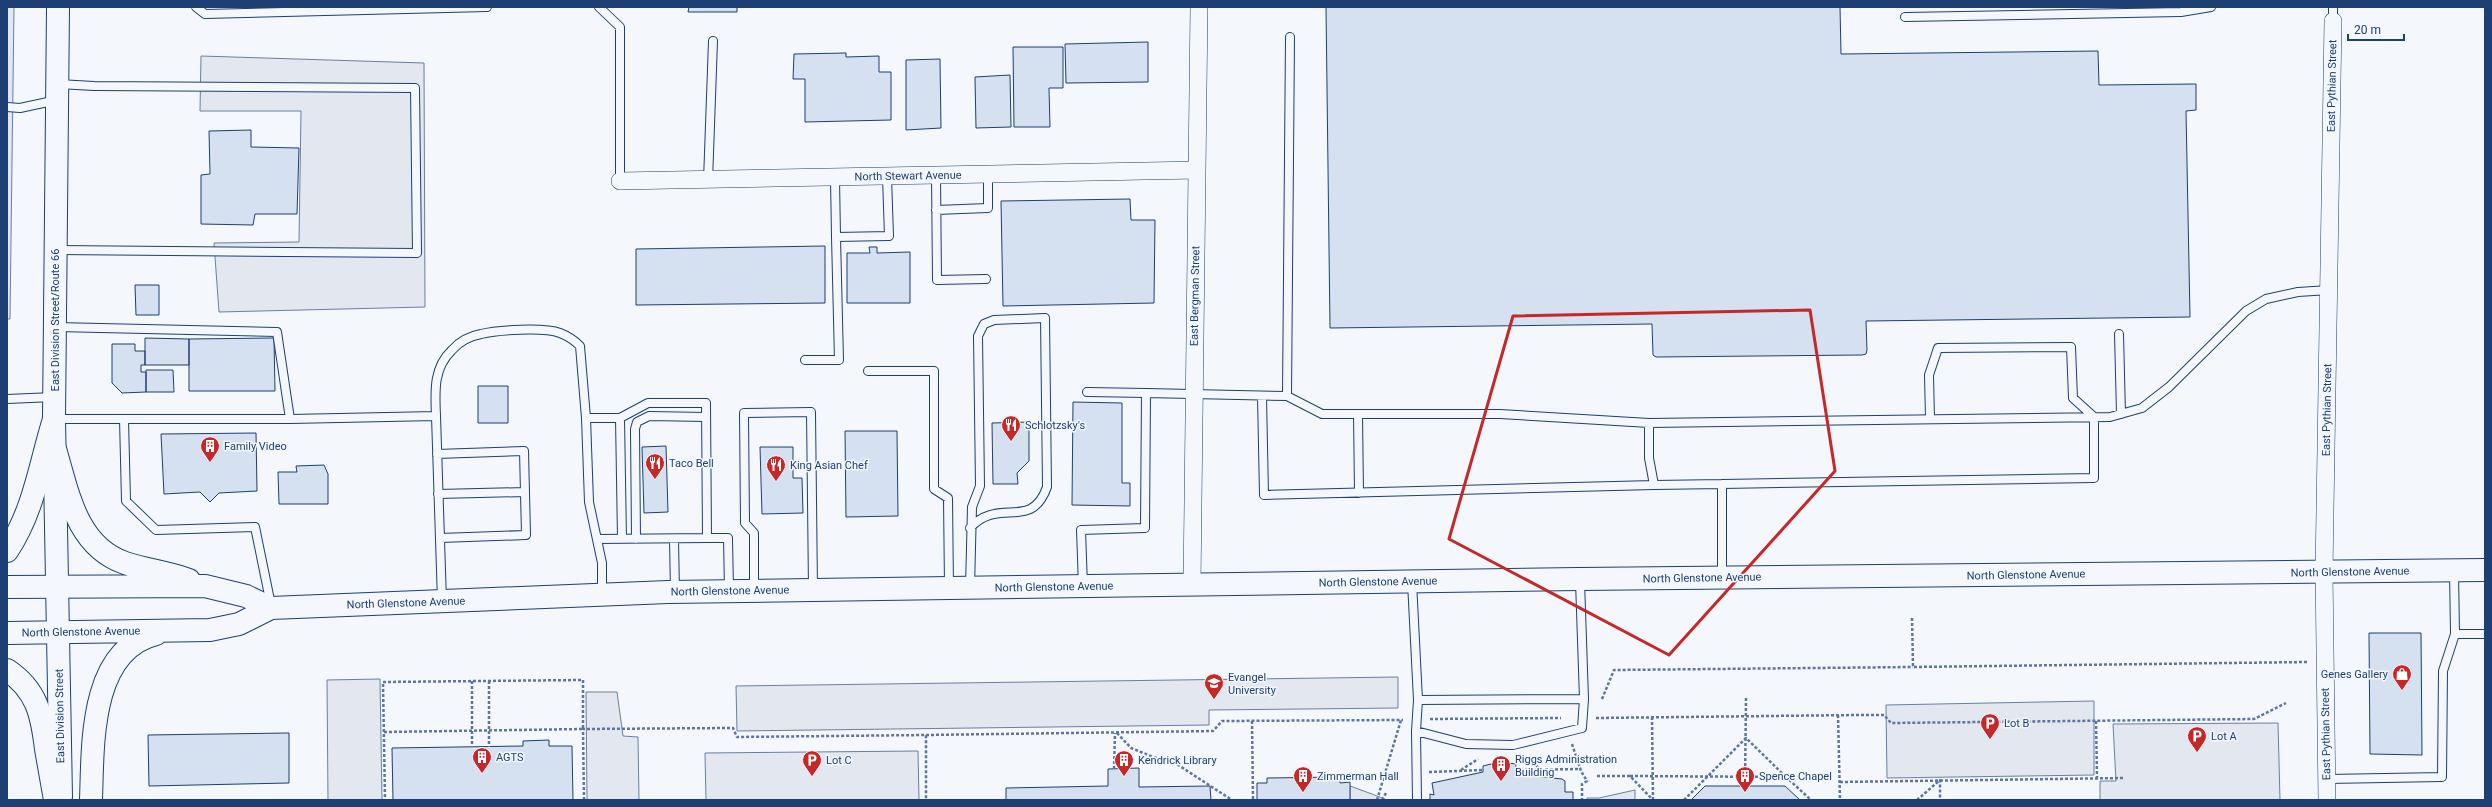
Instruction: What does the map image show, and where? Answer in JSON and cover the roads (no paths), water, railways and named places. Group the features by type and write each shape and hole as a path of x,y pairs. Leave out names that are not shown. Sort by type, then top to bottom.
{"main road":[{"name":"East Division Street/Route 66","path":"58,7 54,419 59,632"},
{"path":"7,552 33,500 42,460 54,419"},
{"path":"55,449 73,508 82,529 94,545 123,563 168,572 205,586"},
{"name":"North Glenstone Avenue","path":"7,633 210,630 239,624 271,608 675,592 1412,581 2485,570"},
{"name":"North Glenstone Avenue","path":"7,587 205,586 246,596 271,608"},
{"path":"91,800 97,712 107,678 122,651 136,640 171,630"},
{"name":"East Division Street","path":"59,632 61,800"},
{"path":"7,670 16,676 34,697 43,721 55,800"}],"street":[{"name":"East Bergman Street","path":"1192,585 1199,7"},
{"name":"East Pythian Street","path":"2327,800 2324,572 2333,14"},
{"name":"North Stewart Avenue","path":"620,181 708,181 1196,170"}],"lane":[{"path":"196,7 205,14 487,7"},
{"path":"599,7 620,27 620,181"},
{"path":"1905,17 2181,12 2211,7"},
{"path":"1287,396 1290,36"},
{"path":"708,181 712,42"},
{"path":"7,107 20,108 58,92 110,86 415,88 417,252 55,250"},
{"path":"936,210 988,208 988,174"},
{"path":"936,175 937,280 986,280"},
{"path":"836,237 889,236 887,177"},
{"path":"805,360 839,360 835,178"},
{"path":"1087,392 1287,396 1322,414 1500,414 1649,423 2110,417 2142,408 2169,386 2246,311 2266,299 2298,292 2328,290"},
{"path":"960,588 972,507 980,486 978,336 984,324 994,320 1045,318 1047,487 1045,493 1042,500 1032,509 993,513 980,518 970,528"},
{"path":"55,327 277,332 290,419"},
{"path":"442,602 435,383 441,366 451,350 466,339 481,334 538,330 558,332 572,338 580,346 586,418 589,502 602,563 602,595"},
{"path":"2119,334 2121,414"},
{"path":"1262,396 1264,495 1722,484 2094,478 2094,417 2073,398 2071,347 1938,348 1929,375 1930,419"},
{"path":"868,372 934,371 934,489 948,498 960,588"},
{"path":"1083,586 1081,530 1145,528 1146,393"},
{"path":"7,399 54,397"},
{"path":"586,418 620,418 648,403 706,402 707,538"},
{"path":"754,591 754,533 745,523 744,413 772,412 811,412 813,590"},
{"path":"1358,414 1358,493"},
{"path":"54,419 290,419 436,416"},
{"path":"636,539 634,429 637,422 649,416 706,417"},
{"path":"620,418 622,539"},
{"path":"124,419 126,501 156,530 255,527 271,608"},
{"path":"1649,423 1649,458 1654,486"},
{"path":"437,454 524,451 526,535 440,538"},
{"path":"1722,484 1722,578"},
{"path":"438,494 525,492"},
{"path":"597,539 728,538 729,591"},
{"path":"674,539 675,592"},
{"path":"2327,779 2442,777 2443,671 2455,634 2454,571"},
{"path":"1416,731 1466,744 1513,745 1582,728 1584,699 1580,579"},
{"path":"1412,581 1418,700 1416,731 1417,800"},
{"path":"2455,634 2485,634"},
{"path":"1418,700 1584,699"}],"place":[{"name":"Schlotzsky's","path":"1011,442"},
{"name":"Family Video","path":"210,463"},
{"name":"Taco Bell","path":"655,480"},
{"name":"King Asian Chef","path":"776,482"},
{"name":"Genes Gallery","path":"2402,691"},
{"name":"Evangel University","path":"1214,700"},
{"name":"Lot B","path":"1990,740"},
{"name":"Lot A","path":"2197,753"},
{"name":"AGTS","path":"482,774"},
{"name":"Lot C","path":"812,777"},
{"name":"Kendrick Library","path":"1124,777"},
{"name":"Riggs Administration Building","path":"1501,782"},
{"name":"Zimmerman Hall","path":"1303,793"},
{"name":"Spence Chapel","path":"1745,793"}]}
